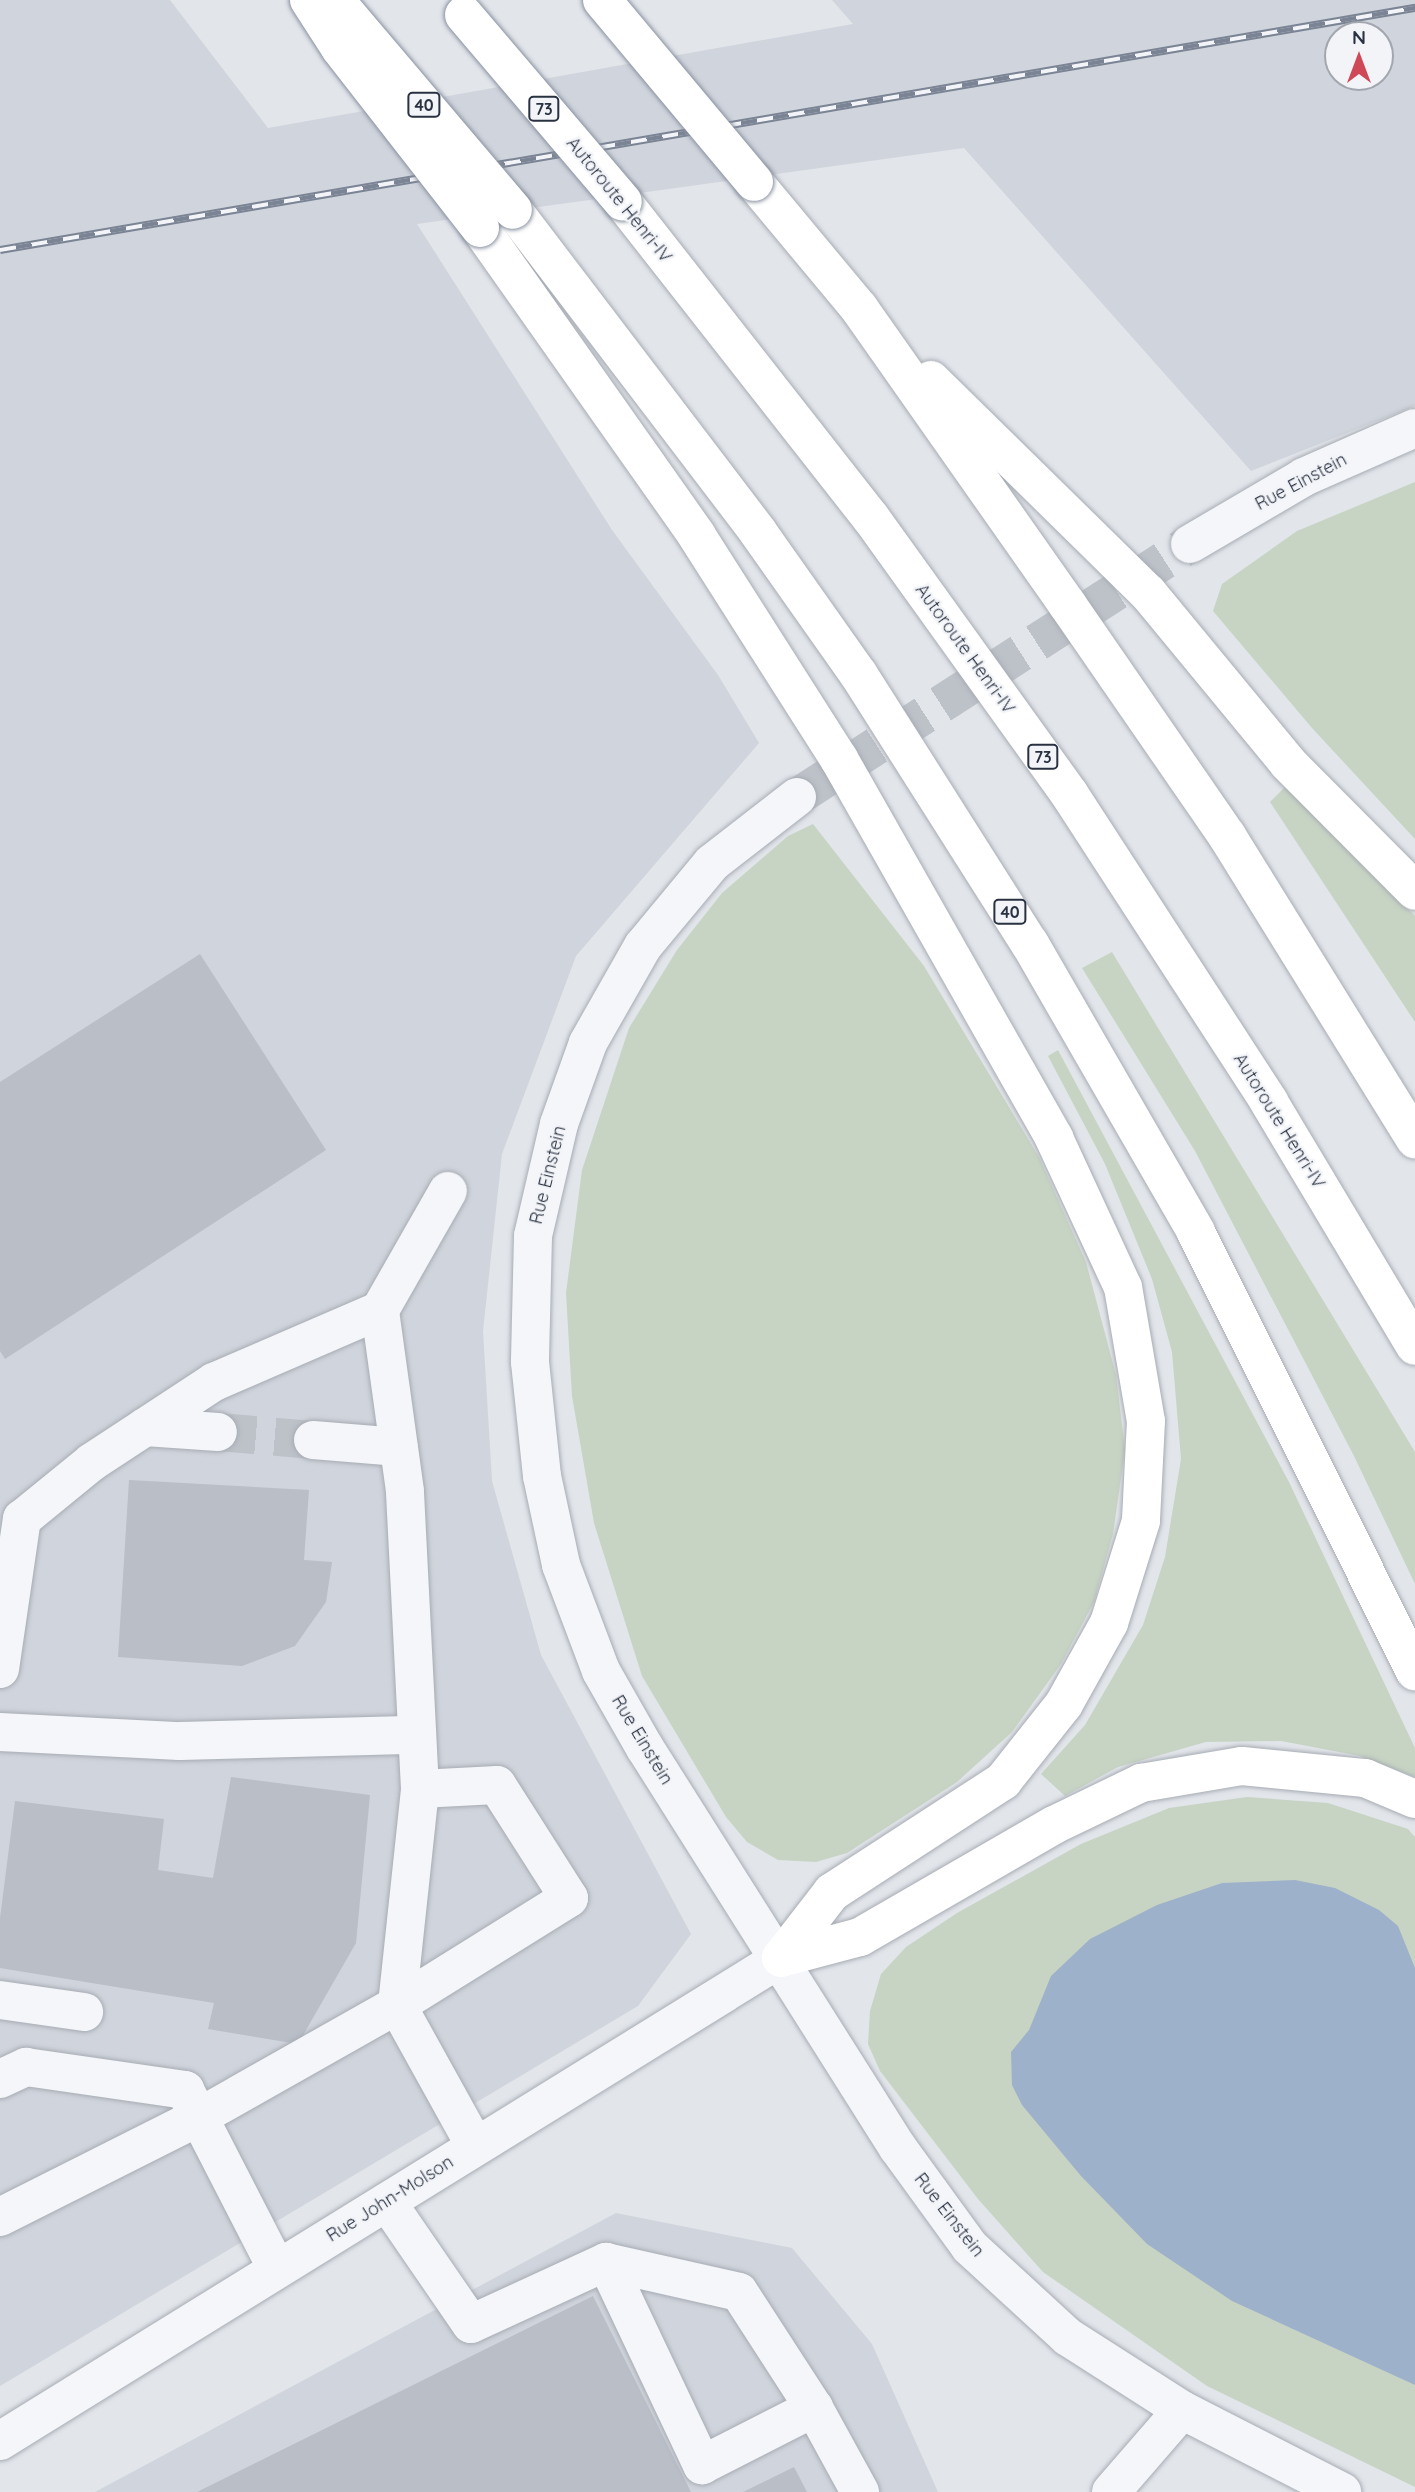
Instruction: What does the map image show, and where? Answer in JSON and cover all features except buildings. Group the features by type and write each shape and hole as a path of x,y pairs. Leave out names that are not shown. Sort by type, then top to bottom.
{"highway":[{"path":"309,0 340,48 496,219 839,759 1054,1138 1123,1287 1146,1421 1141,1521 1109,1623 1064,1704 1003,1781 832,1892 781,1958"},
{"name":"40","path":"335,0 496,219 758,532 844,653 1030,944 1196,1232 1415,1671"},
{"path":"602,0 859,309 1227,836 1415,1139"},
{"name":"Autoroute Henri-IV","path":"457,8 623,202 871,518 1070,795 1269,1102 1415,1346"},
{"path":"859,309 1147,593 1288,763 1415,891"},
{"path":"781,1958 860,1937 1054,1825 1141,1783 1242,1766 1365,1778 1415,1799"}],"street":[{"name":"Rue Einstein","path":"1190,544 1304,477 1415,428"},
{"name":"Rue Einstein","path":"797,797 712,863 643,946 588,1043 559,1124 533,1236 530,1362 542,1476 561,1565 601,1671 898,2148 970,2247 1068,2337 1182,2410 1342,2492"},
{"path":"0,1669 22,1518 145,1427 214,1382 380,1310 448,1191"},
{"path":"380,1310 399,1447 419,1789 397,2006 475,2147"},
{"path":"145,1427 218,1432"},
{"path":"313,1440 399,1447"},
{"path":"0,1732 180,1741 416,1735"},
{"path":"0,2217 199,2117 397,2006 569,1898 497,1785 419,1789"},
{"name":"Rue John-Molson","path":"0,2441 781,1958"},
{"path":"0,2000 84,2012"},
{"path":"0,2079 26,2067 185,2090 277,2269"},
{"path":"387,2202 471,2324 606,2262 739,2292 814,2408 860,2492"},
{"path":"606,2262 702,2465 814,2408"},
{"path":"1111,2492 1182,2410"}],"shaded area":[{"path":"0,0 170,0 268,128 853,24 832,0 1415,0 1415,406 1251,471 964,148 417,224 612,530 718,675 759,743 576,956 502,1154 483,1331 492,1481 541,1655 691,1934 638,2006 0,2386"},
{"path":"616,2213 792,2248 872,2344 938,2492 95,2492"}],"green space":[{"path":"1415,482 1415,839 1312,728 1213,611 1222,584 1297,531"},
{"path":"1286,786 1415,916 1415,1022 1270,802"},
{"path":"813,824 924,966 1039,1157 1086,1262 1116,1375 1125,1450 1113,1534 1094,1602 1061,1664 1012,1732 957,1782 847,1853 816,1862 778,1860 747,1842 726,1817 642,1676 594,1523 572,1396 566,1293 582,1170 629,1028 677,950 722,893 788,836"},
{"path":"1112,952 1415,1452 1415,1584 1354,1456 1195,1151 1082,968"},
{"path":"1058,1050 1289,1482 1415,1748 1415,1777 1360,1756 1281,1741 1206,1742 1118,1767 1065,1796 1041,1774 1085,1725 1143,1625 1165,1557 1181,1459 1172,1352 1152,1279 1105,1164 1048,1056"},
{"path":"1247,1797 1328,1803 1408,1829 1415,1837 1415,2487 1207,2386 1043,2272 978,2199 880,2071 868,2044 870,2011 881,1974 906,1947 957,1913 1081,1844 1169,1808"}],"water":[{"path":"1295,1880 1335,1888 1379,1910 1398,1926 1415,1968 1415,2385 1232,2301 1147,2244 1081,2176 1022,2105 1012,2085 1011,2052 1029,2030 1051,1976 1090,1939 1157,1905 1222,1883"}],"tunnel":[{"path":"797,797 1190,544"},
{"path":"218,1432 313,1440"}],"railway":[{"path":"0,250 1415,8"}]}
